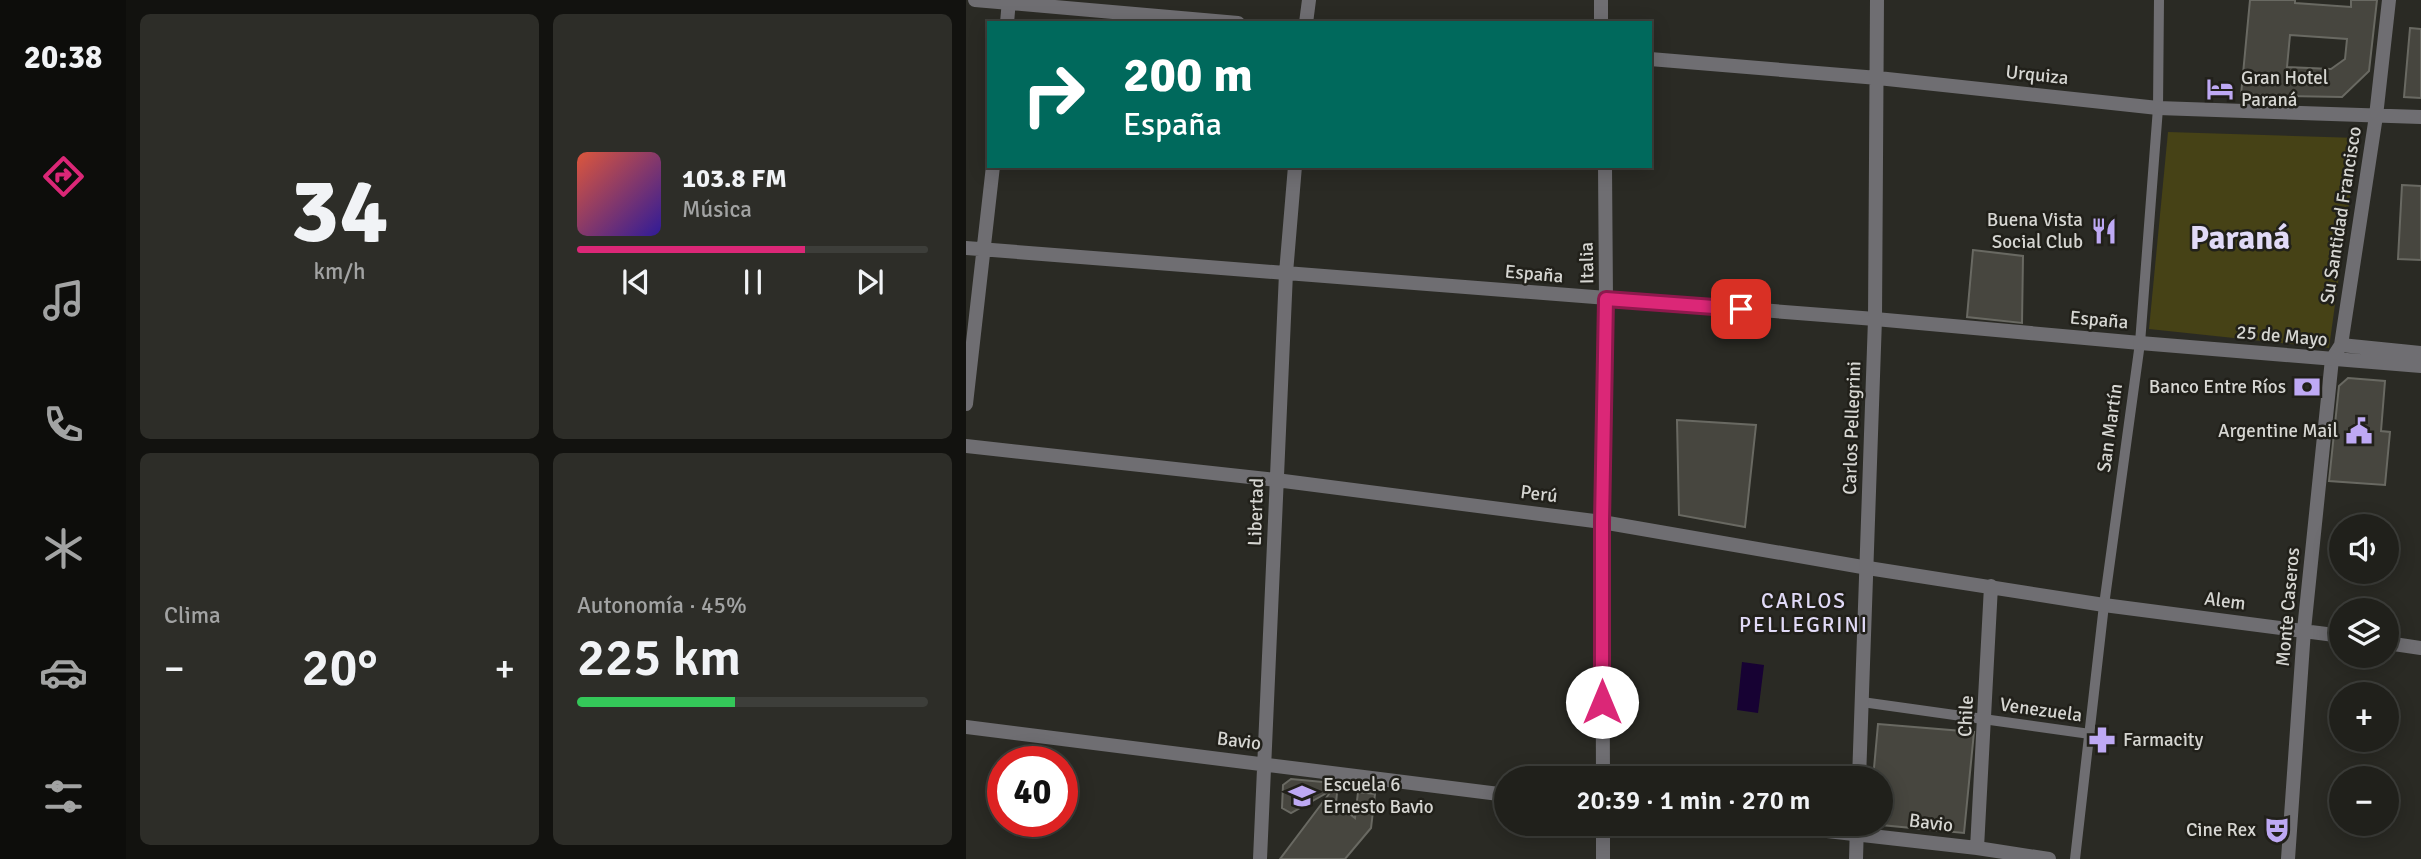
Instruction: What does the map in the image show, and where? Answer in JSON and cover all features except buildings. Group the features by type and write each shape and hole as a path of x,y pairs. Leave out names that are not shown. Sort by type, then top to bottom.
{"street":[{"path":"975,0 1217,21"},
{"path":"1307,21 1309,0"},
{"path":"1601,0 1601,21"},
{"name":"Carlos Pellegrini","path":"1860,766 1875,319 1877,0"},
{"name":"San Martín","path":"2075,859 2104,605 2140,344 2158,107 2160,0"},
{"name":"Su Santidad Francisco","path":"2332,359 2341,345 2376,116 2389,0"},
{"path":"1007,21 1009,1"},
{"name":"Urquiza","path":"1652,59 1878,78 2158,107 2421,117"},
{"path":"966,404 993,168"},
{"name":"Libertad","path":"1260,859 1286,273 1295,168"},
{"name":"Italia","path":"1603,766 1605,168"},
{"name":"España","path":"966,248 1875,319 2140,344"},
{"name":"25 de Mayo","path":"2140,344 2421,366"},
{"name":"25 de Mayo","path":"2341,345 2421,353"},
{"name":"Monte Caseros","path":"2288,859 2304,630 2332,359"},
{"name":"Perú","path":"966,446 1276,480 1602,522 2104,605"},
{"name":"Chile","path":"1977,848 1992,586"},
{"name":"Alem","path":"2104,605 2329,634"},
{"path":"2399,645 2421,648"},
{"name":"Venezuela","path":"1862,702 2090,734"},
{"name":"Bavio","path":"966,727 1494,793"},
{"name":"Bavio","path":"1893,835 2049,859"},
{"path":"1603,836 1603,859"},
{"path":"1856,859 1857,836"}],"shaded area":[{"path":"2168,132 2358,138 2329,348 2149,329"},
{"path":"1742,662 1764,665 1758,713 1737,710"}],"place":[{"name":"Gran Hotel Paraná","path":"2220,89"},
{"name":"Buena Vista Social Club","path":"2104,231"},
{"name":"Banco Entre Ríos","path":"2307,387"},
{"name":"Argentine Mail","path":"2359,431"},
{"name":"Farmacity","path":"2102,740"},
{"name":"Escuela 6 Ernesto Bavio","path":"1302,796"},
{"name":"Cine Rex","path":"2277,830"}],"district":[{"name":"Paraná","path":"2240,238"},
{"name":"CARLOS PELLEGRINI","path":"1804,613"}],"route":[{"path":"1602,702 1606,299 1741,309"}]}
